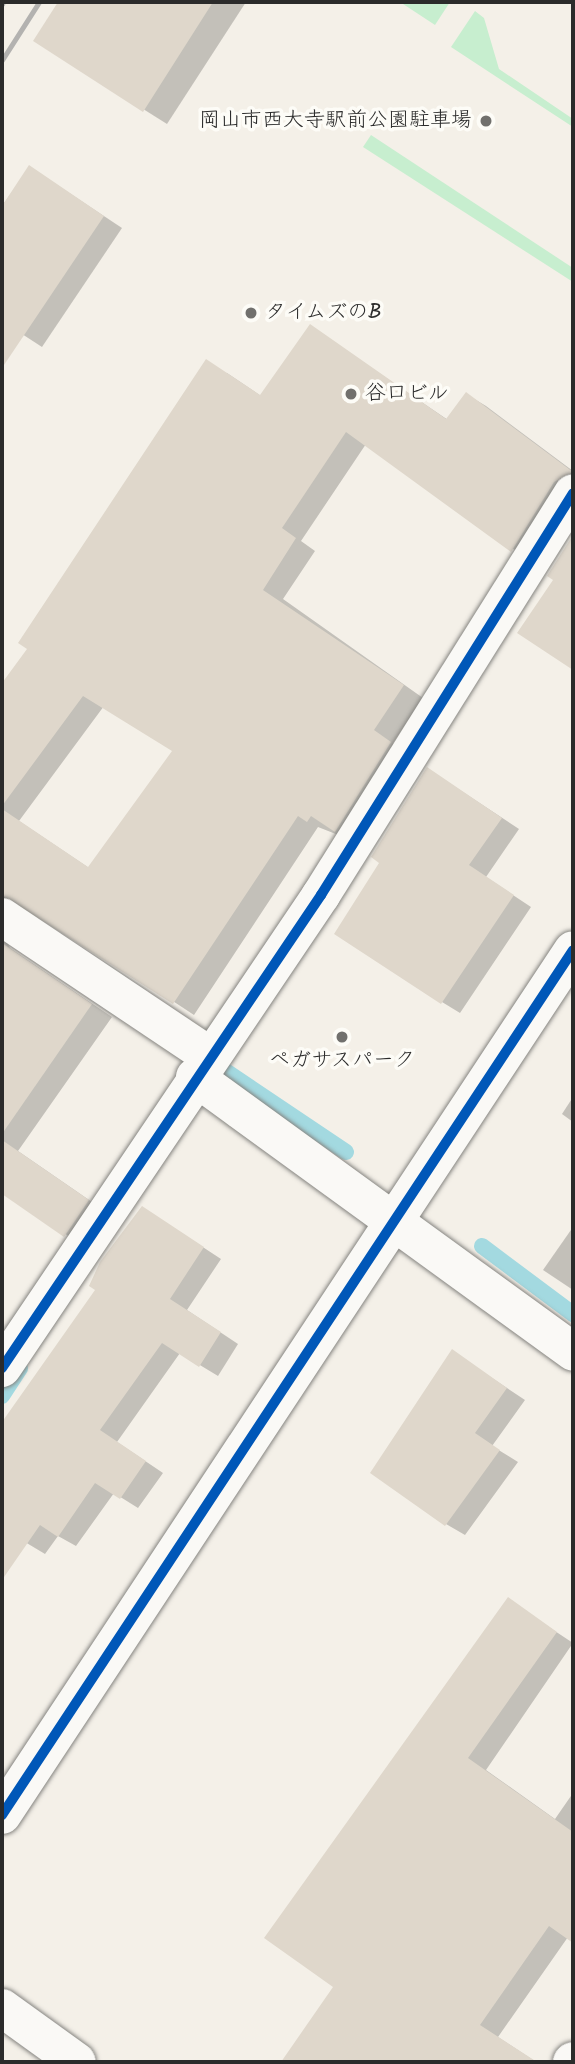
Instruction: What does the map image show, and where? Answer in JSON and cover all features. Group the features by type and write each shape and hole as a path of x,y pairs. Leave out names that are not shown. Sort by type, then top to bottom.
{"street":[{"path":"2,1368 202,1067 321,895 573,494"},
{"path":"2,917 202,1067 396,1221 573,1352"},
{"path":"2,1815 573,950"},
{"path":"2,2008 77,2062"}],"green space":[{"path":"400,2 450,2 435,25"},
{"path":"475,11 484,18 499,69 573,119 573,127 451,47"},
{"path":"371,135 573,268 573,282 363,147"}],"building":[{"path":"58,2 213,2 143,112 33,41"},
{"path":"29,165 104,216 2,368 2,206"},
{"path":"310,324 446,419 466,392 573,472 554,482 511,552 346,432 282,528 296,538 263,590 404,685 374,730 391,742 335,832 311,816 307,822 298,816 173,1004 2,895 2,809 88,867 172,751 83,696 2,806 2,683 27,649 18,643 206,359 260,395"},
{"path":"573,535 573,670 517,633 553,580 547,576"},
{"path":"427,767 502,818 469,865 514,895 441,1004 334,934 379,863 371,857"},
{"path":"2,943 92,1004 2,1134"},
{"path":"2,1140 89,1200 64,1237 2,1194"},
{"path":"142,1206 204,1247 170,1299 221,1332 199,1367 162,1343 100,1430 146,1461 120,1499 95,1483 58,1537 40,1525 2,1580 2,1422 95,1290 89,1286 100,1262"},
{"path":"452,1349 507,1388 475,1433 500,1450 445,1526 370,1473"},
{"path":"508,1597 557,1632 468,1758 573,1832 573,1943 549,1926 480,2025 537,2062 281,2062 333,1987 264,1938"}],"waterway":[{"path":"220,1075 224,1070 346,1152"},
{"path":"482,1246 573,1314"},
{"path":"2,1396 20,1368"}],"railway":[{"path":"2,60 39,2"}],"cycle path":[{"path":"2,1368 321,895 573,494"},
{"path":"2,1815 573,950"}],"place":[{"name":"岡山市西大寺駅前公園駐車場","path":"486,121"},
{"name":"タイムズのB","path":"251,313"},
{"name":"谷口ビル","path":"351,394"},
{"name":"ペガサスパーク","path":"342,1037"}]}
